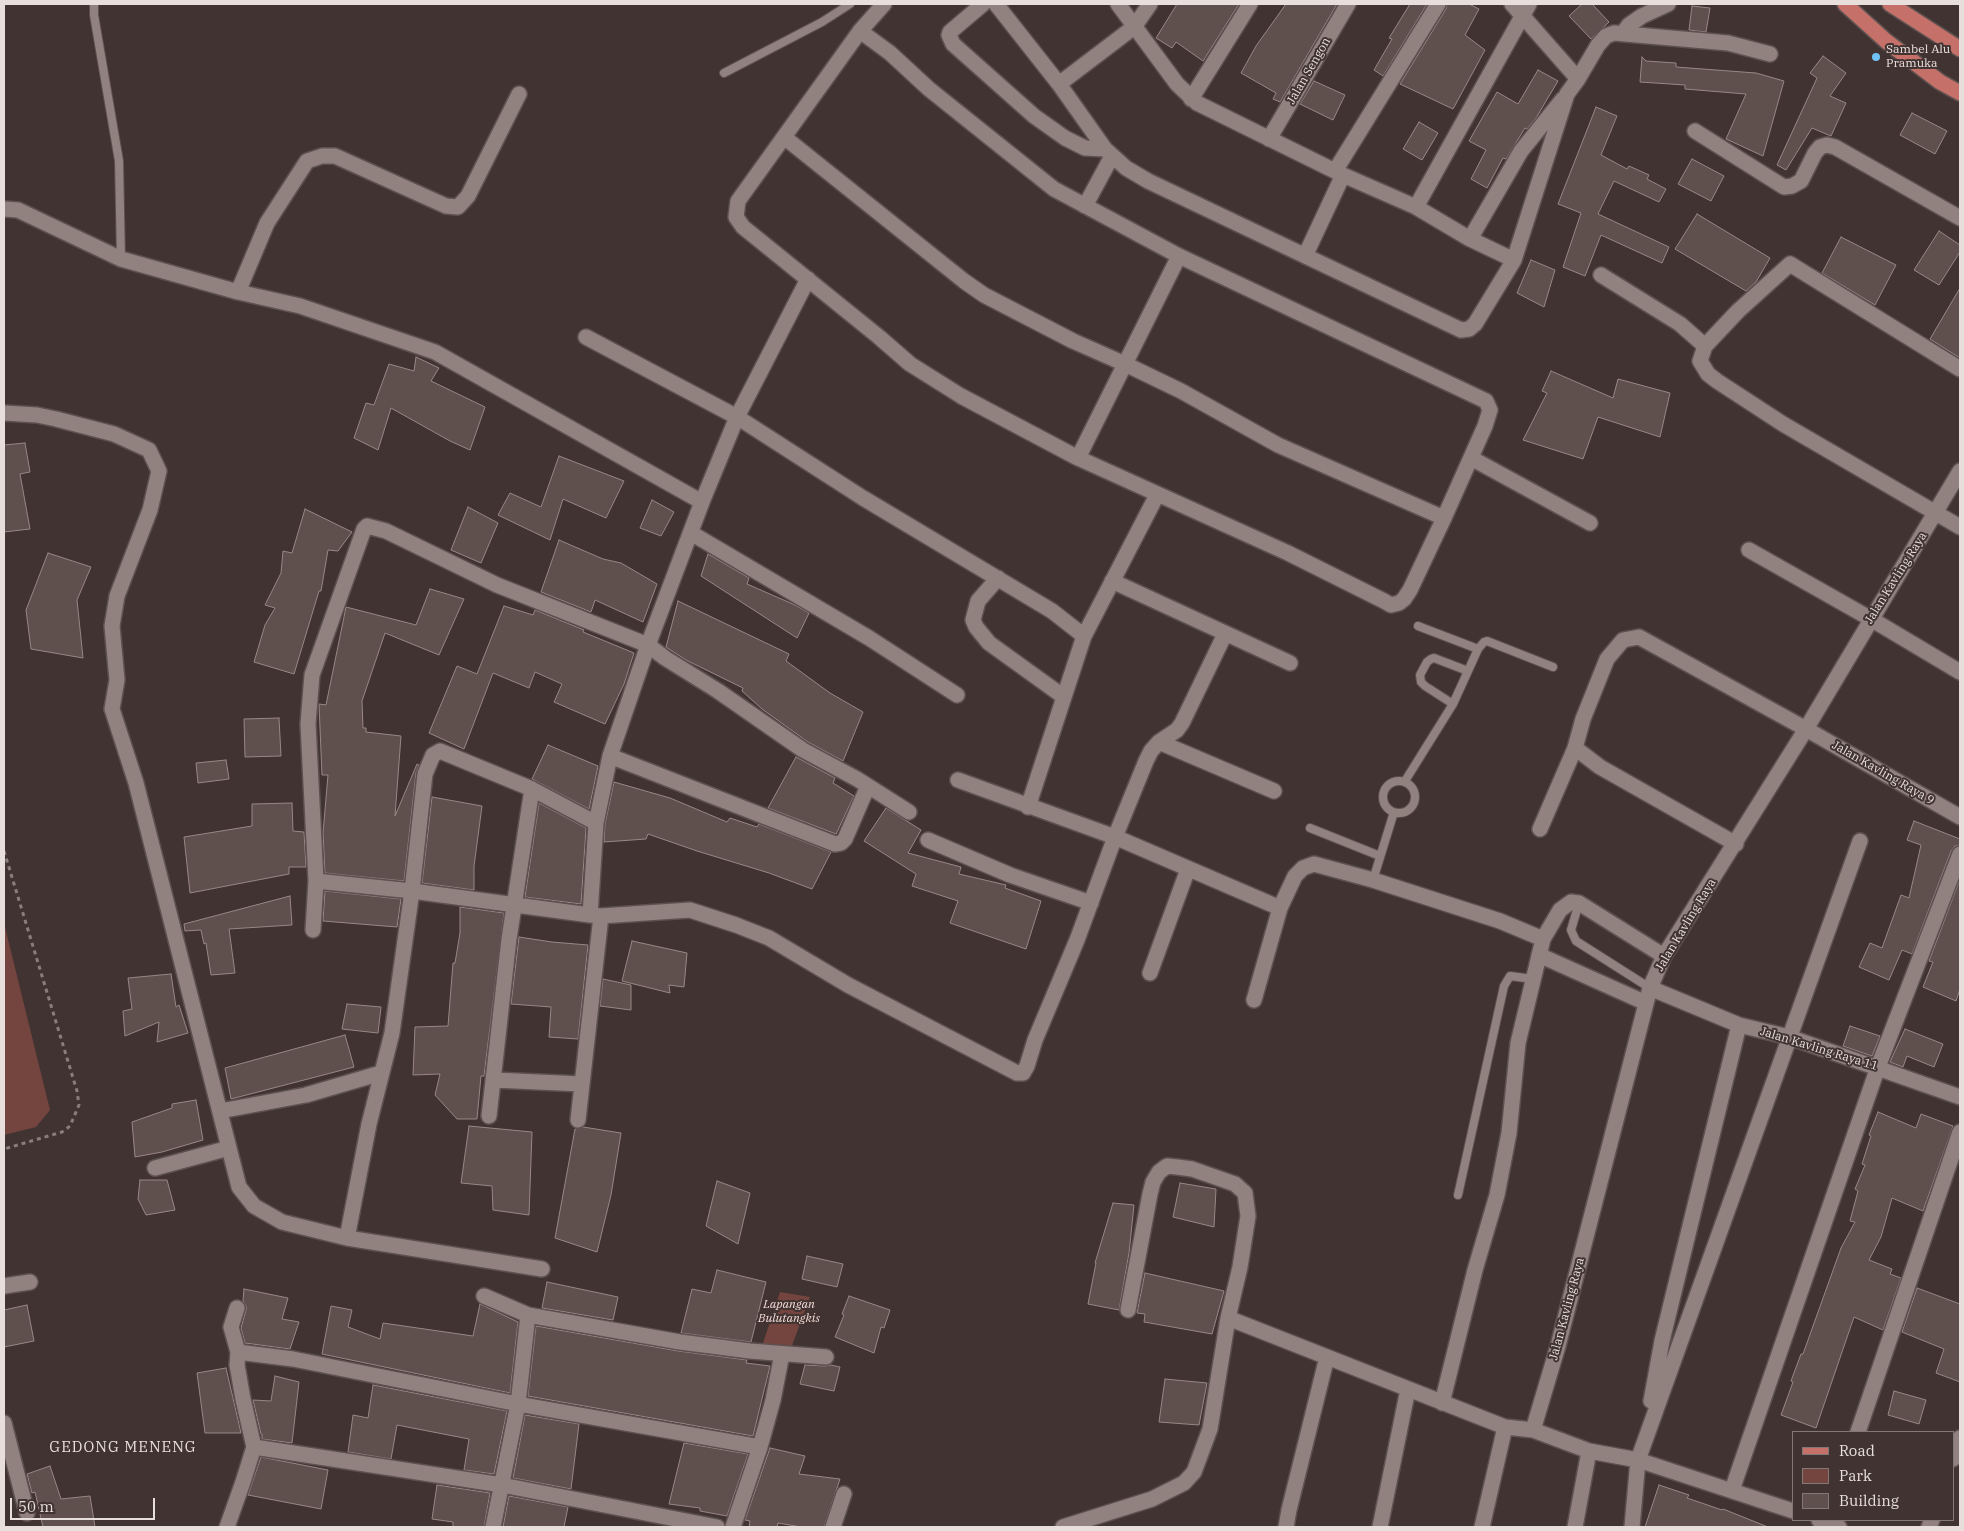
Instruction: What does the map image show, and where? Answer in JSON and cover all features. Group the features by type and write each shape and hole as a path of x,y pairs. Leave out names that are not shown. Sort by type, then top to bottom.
{"main road":[{"path":"1846,4 1886,41 1940,82 1960,94"},
{"path":"1890,4 1960,49"}],"street":[{"path":"860,30 929,89 1054,189 1179,256 1486,401 1490,415 1444,518 1404,599 1399,603 1391,605 1288,553 1078,458 960,396 910,364 742,227 736,217 738,202 860,30 884,4"},
{"path":"983,4 950,32 949,35 953,44 1034,116 1065,138 1085,148 1109,152"},
{"path":"996,4 1059,84 1109,152 1126,168 1148,181 1461,330 1470,329 1475,324 1514,260 1567,94"},
{"path":"1118,4 1177,84 1191,99 1339,173 1416,207 1470,239 1514,260"},
{"path":"1059,84 1134,27 1150,4"},
{"path":"1191,99 1250,4"},
{"name":"Jalan Sengon","path":"1269,139 1348,4"},
{"path":"1305,256 1339,173 1438,4"},
{"path":"1512,4 1526,10 1578,79"},
{"path":"1622,33 1629,25 1642,16 1668,4"},
{"path":"1416,207 1526,10"},
{"path":"1470,239 1521,151 1567,94 1578,79 1590,56 1606,36 1622,33 1728,43 1770,54"},
{"path":"238,292 267,223 307,161 322,156 335,156 446,206 458,207 468,196 519,94"},
{"path":"1695,131 1784,187 1792,186 1801,181 1820,147 1827,145 1835,147 1960,218"},
{"path":"784,137 984,295 1073,341 1181,391 1278,445 1444,518"},
{"path":"1085,206 1109,152"},
{"path":"4,209 18,210 121,259 238,292 300,306 435,352 702,502"},
{"path":"1078,458 1179,256"},
{"path":"1960,369 1790,264 1744,305 1705,346 1700,361 1708,374 1717,381 1783,424 1960,527"},
{"path":"1601,275 1680,324 1705,346"},
{"path":"578,1120 595,916 596,823 610,756 648,645 702,502 737,417 808,279"},
{"path":"586,336 737,417 863,498 1052,611 1084,636"},
{"path":"4,413 56,418 114,434 149,450 160,471 150,510 117,596 112,626 117,680 112,709 136,783 239,1187 254,1206 282,1222 347,1238 542,1268"},
{"path":"1471,458 1590,522"},
{"name":"Jalan Kavling Raya","path":"1532,1430 1558,1346 1650,988 1664,956 1736,844 1960,471"},
{"path":"1028,807 1084,636 1157,495"},
{"path":"312,930 316,881 308,724 312,675 367,526 386,531 498,584 648,645 803,750 868,786 908,812"},
{"path":"691,533 869,638 957,695"},
{"path":"1749,550 1960,672"},
{"path":"998,578 978,601 973,620 976,627 989,643 1064,697"},
{"path":"1112,581 1290,663"},
{"path":"316,881 412,891 595,916 690,910 769,938 848,985 1017,1073 1023,1073 1150,751 1158,742 1177,730 1182,723 1225,634"},
{"name":"Jalan Kavling Raya 9","path":"1540,829 1575,748 1583,719 1607,659 1622,640 1639,637 1960,817"},
{"path":"1158,742 1274,792"},
{"path":"1575,748 1600,767 1736,844"},
{"path":"347,1238 368,1124 392,1033 412,891 425,774 433,755 440,751 532,789 596,823"},
{"path":"610,756 835,844 841,843 845,839 868,786"},
{"path":"958,780 1115,837 1280,908"},
{"path":"489,1116 514,906 532,789"},
{"path":"928,840 1010,875 1091,903"},
{"path":"1632,1527 1638,1460 1860,840"},
{"path":"1732,1490 1878,1067 1960,854"},
{"path":"1254,1000 1280,908 1295,876 1303,868 1314,864 1373,880 1543,938"},
{"path":"1150,973 1188,869"},
{"path":"1442,1403 1475,1270 1497,1195 1509,1134 1518,1043 1543,938 1560,910 1571,902 1579,903 1664,956"},
{"path":"1539,955 1646,1003"},
{"name":"Jalan Kavling Raya 11","path":"1650,988 1739,1025 1789,1038 1878,1067 1960,1097"},
{"path":"1651,1422 1650,1407 1662,1341 1739,1025"},
{"path":"220,1111 306,1095 381,1073"},
{"path":"494,1080 582,1084"},
{"path":"1858,1431 1960,1132"},
{"path":"155,1168 229,1148"},
{"path":"1063,1527 1152,1498 1184,1483 1194,1472 1210,1429 1228,1318 1240,1267 1248,1216 1248,1204 1244,1193 1235,1184 1192,1169 1167,1166 1159,1172 1153,1182 1128,1310"},
{"path":"4,1286 30,1282"},
{"path":"484,1296 528,1315 680,1342 782,1354 826,1357"},
{"path":"226,1527 254,1446 237,1365 238,1352 232,1327 237,1308"},
{"path":"492,1527 518,1404 528,1315"},
{"path":"1228,1318 1505,1427 1532,1430 1589,1451 1638,1460 1792,1511"},
{"path":"1662,1341 1678,1346"},
{"path":"238,1352 293,1359 518,1404 760,1447"},
{"path":"733,1527 760,1447 773,1400 782,1354"},
{"path":"1286,1527 1327,1357"},
{"path":"1380,1527 1408,1389"},
{"path":"4,1423 28,1513"},
{"path":"1482,1527 1505,1427"},
{"path":"1954,1456 1960,1438"},
{"path":"254,1446 502,1485 717,1527"},
{"path":"1575,1527 1589,1451"},
{"path":"833,1527 844,1494"}],"lane":[{"path":"94,4 94,16 119,161 121,259"},
{"path":"724,73 822,22 850,4"},
{"path":"1418,626 1478,649"},
{"path":"1405,781 1453,704 1478,649 1484,642 1487,641 1553,668"},
{"path":"1453,704 1425,686 1421,682 1420,676 1427,662 1434,658 1468,671"},
{"path":"1405,781 1414,790 1415,802 1406,812 1394,812 1388,809 1384,803 1384,791 1392,782 1405,781"},
{"path":"1373,880 1394,812"},
{"path":"1310,828 1380,856"},
{"path":"1579,903 1571,930 1576,942 1650,988"},
{"path":"1458,1195 1504,986 1510,976 1533,979"}],"path":[{"path":"4,851 75,1082 79,1104 70,1126 62,1132 4,1149"}],"green space":[{"path":"4,923 50,1110 36,1127 4,1135"},
{"name":"Lapangan Bulutangkis","path":"780,1292 810,1297 790,1351 763,1343"}],"building":[{"path":"1177,4 1239,4 1203,61 1176,42 1172,48 1156,38"},
{"path":"1286,4 1337,4 1280,102 1273,99 1276,93 1241,73 1256,46"},
{"path":"1410,4 1427,4 1383,76 1374,70 1392,39 1389,38"},
{"path":"1447,4 1469,4 1479,9 1465,35 1485,50 1453,109 1400,84 1446,9"},
{"path":"1582,4 1592,4 1609,22 1591,39 1569,16"},
{"path":"1692,6 1710,8 1706,32 1689,30"},
{"path":"1823,56 1846,73 1830,96 1846,103 1831,136 1812,128 1786,170 1777,165 1817,78 1810,73"},
{"path":"1642,57 1646,61 1676,63 1676,67 1756,73 1784,81 1763,156 1726,139 1746,94 1685,89 1685,85 1640,82"},
{"path":"1538,70 1558,81 1536,118 1527,129 1525,128 1506,159 1503,158 1487,188 1471,179 1486,150 1469,141 1497,92 1518,104"},
{"path":"1314,81 1345,95 1333,120 1300,104"},
{"path":"1596,107 1617,116 1601,155 1627,169 1629,166 1649,175 1647,179 1666,189 1659,202 1614,181 1598,214 1669,247 1662,263 1601,235 1585,276 1563,267 1581,213 1558,204"},
{"path":"1912,113 1947,131 1935,154 1900,135"},
{"path":"1419,122 1438,133 1422,160 1403,149"},
{"path":"1692,159 1724,176 1711,201 1678,184"},
{"path":"1697,214 1770,258 1756,282 1746,291 1675,249"},
{"path":"1939,231 1960,245 1960,252 1939,285 1914,270"},
{"path":"1841,237 1896,265 1875,305 1822,273"},
{"path":"1531,260 1555,270 1544,307 1517,293"},
{"path":"1960,288 1960,358 1930,339"},
{"path":"416,357 439,368 431,381 485,407 470,450 391,408 378,450 354,438 366,403 374,405 389,364 414,371"},
{"path":"1551,371 1613,398 1618,379 1670,393 1660,437 1598,417 1583,459 1523,440 1547,393 1542,391"},
{"path":"25,443 30,472 20,474 30,529 4,532 4,445"},
{"path":"559,456 624,481 606,518 563,499 550,540 498,515 510,493 541,507"},
{"path":"652,500 674,512 661,536 640,528"},
{"path":"468,507 498,523 481,563 451,550"},
{"path":"305,509 352,532 338,551 328,550 321,591 319,591 294,674 254,662 265,625 275,608 265,605 281,573 283,551 292,553"},
{"path":"559,540 603,559 621,563 657,584 643,622 595,600 591,612 541,592"},
{"path":"48,553 91,567 77,600 83,658 31,649 26,610"},
{"path":"708,554 749,578 747,584 809,613 797,638 701,576"},
{"path":"430,589 464,599 439,655 385,633 362,701 363,728 366,728 366,732 401,736 395,816 417,764 419,765 416,773 404,881 325,873 323,833 328,775 322,775 319,704 326,705 346,607 416,625"},
{"path":"678,601 789,654 786,661 830,693 863,712 843,761 808,742 762,709 742,691 743,688 686,660 666,647"},
{"path":"504,606 533,615 535,610 634,653 624,684 605,724 554,702 562,684 535,672 529,688 493,673 464,749 429,733 457,666 477,674"},
{"path":"279,718 281,756 245,757 244,719"},
{"path":"548,745 598,766 589,809 532,779"},
{"path":"796,757 835,778 833,783 854,796 836,834 768,808"},
{"path":"226,760 229,779 198,783 196,763"},
{"path":"614,782 670,798 727,822 730,818 757,827 759,824 831,852 812,889 648,834 646,839 604,842 605,824"},
{"path":"432,797 482,806 474,866 474,890 422,883"},
{"path":"292,803 293,831 304,832 306,867 289,867 289,874 190,893 184,837 252,826 252,804"},
{"path":"539,803 586,828 581,904 525,897"},
{"path":"886,808 921,830 908,853 961,867 959,874 1006,885 1005,888 1041,901 1026,949 950,923 958,901 912,886 916,874 864,841"},
{"path":"1914,821 1960,839 1960,845 1955,846 1951,851 1912,954 1902,950 1889,980 1859,967 1870,943 1882,948 1901,895 1909,898 1921,845 1907,840"},
{"path":"1960,879 1960,989 1956,1001 1923,987 1933,962 1929,961"},
{"path":"325,891 401,899 397,927 323,921"},
{"path":"290,896 292,925 229,929 235,973 211,975 206,943 204,944 201,930 185,931 184,924"},
{"path":"460,907 504,913 484,1076 481,1076 477,1119 457,1119 435,1095 440,1074 413,1075 415,1027 448,1026 453,963 455,963 460,933"},
{"path":"519,937 588,945 578,1039 549,1037 551,1007 511,1004"},
{"path":"632,941 687,953 684,987 669,985 670,993 622,981"},
{"path":"171,974 176,1007 179,1005 188,1033 157,1042 159,1022 125,1036 123,1011 132,1009 128,978"},
{"path":"603,979 631,985 631,1010 600,1006"},
{"path":"347,1004 381,1007 378,1033 342,1029"},
{"path":"1850,1026 1880,1036 1872,1056 1843,1046"},
{"path":"1905,1029 1943,1044 1934,1067 1907,1056 1903,1067 1890,1062"},
{"path":"345,1035 354,1067 231,1099 225,1068"},
{"path":"196,1100 203,1140 162,1152 135,1157 132,1122 172,1108 172,1104"},
{"path":"1878,1112 1916,1128 1921,1114 1953,1126 1923,1211 1892,1198 1881,1237 1869,1260 1892,1269 1890,1274 1901,1278 1883,1330 1854,1317 1816,1428 1781,1415 1793,1382 1791,1381 1801,1354 1803,1354 1841,1248 1855,1222 1850,1221 1858,1191 1855,1189 1865,1165 1862,1164 1871,1136 1869,1135"},
{"path":"469,1126 532,1132 529,1215 493,1210 492,1186 461,1183"},
{"path":"583,1127 621,1133 611,1195 597,1252 555,1238 575,1129"},
{"path":"140,1180 167,1180 175,1210 146,1215 138,1199"},
{"path":"717,1181 750,1193 738,1244 706,1226"},
{"path":"1180,1183 1216,1189 1214,1227 1173,1217"},
{"path":"1113,1203 1134,1205 1129,1253 1119,1310 1088,1304 1095,1263"},
{"path":"807,1256 843,1264 837,1287 802,1279"},
{"path":"717,1270 766,1282 751,1342 681,1333 692,1289 711,1293"},
{"path":"1145,1273 1224,1291 1212,1334 1144,1322 1145,1314 1137,1313"},
{"path":"547,1282 618,1297 613,1320 542,1308"},
{"path":"1917,1288 1960,1304 1960,1382 1936,1373 1944,1349 1902,1332"},
{"path":"244,1289 288,1298 282,1319 299,1322 290,1349 245,1343 241,1328 246,1310 243,1301"},
{"path":"849,1296 890,1310 884,1328 881,1327 874,1353 835,1337"},
{"path":"480,1304 518,1322 510,1393 322,1354 331,1306 352,1310 348,1327 380,1339 383,1323 473,1336"},
{"path":"27,1305 34,1341 4,1347 4,1310"},
{"path":"536,1326 678,1351 747,1360 746,1363 770,1366 753,1436 528,1396"},
{"path":"805,1365 840,1367 834,1391 800,1384"},
{"path":"226,1368 241,1433 205,1433 197,1373"},
{"path":"275,1376 299,1382 292,1443 262,1439 253,1400 271,1401"},
{"path":"1165,1379 1207,1383 1199,1425 1159,1422"},
{"path":"373,1385 507,1411 494,1474 464,1470 469,1439 397,1425 391,1459 348,1452 353,1415 368,1418"},
{"path":"1894,1391 1926,1400 1919,1424 1888,1415"},
{"path":"525,1415 579,1424 571,1489 513,1478"},
{"path":"684,1443 748,1454 727,1516 700,1511 700,1508 669,1504"},
{"path":"770,1448 805,1456 799,1474 840,1479 824,1527 801,1527 778,1523 777,1527 749,1527 750,1521 745,1520"},
{"path":"261,1457 328,1470 321,1509 248,1495"},
{"path":"50,1466 61,1499 90,1496 95,1527 43,1527 35,1492 32,1493 27,1474"},
{"path":"437,1485 490,1493 484,1527 453,1527 453,1522 432,1519"},
{"path":"1659,1485 1689,1495 1687,1498 1723,1509 1768,1527 1645,1527"},
{"path":"509,1496 568,1507 564,1527 503,1527"}],"place":[{"name":"Sambel Alu Pramuka","path":"1876,57"}],"district":[{"name":"GEDONG MENENG","path":"123,1448"}]}
